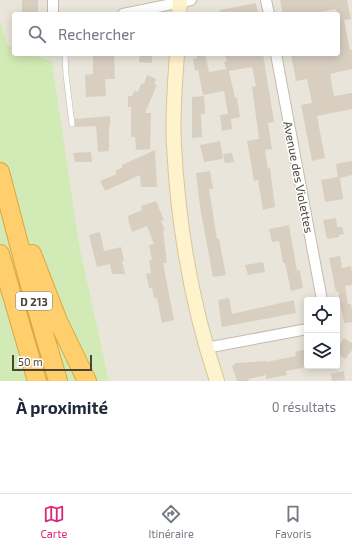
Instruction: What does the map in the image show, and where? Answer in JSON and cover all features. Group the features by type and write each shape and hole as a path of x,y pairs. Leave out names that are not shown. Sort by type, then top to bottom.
{"highway":[{"name":"D 213","path":"0,172 11,220 58,381"},
{"path":"11,220 26,238 58,321 87,381"},
{"name":"D 213","path":"0,254 37,381"}],"street":[{"path":"53,0 53,12"},
{"path":"266,0 269,12"},
{"path":"135,12 182,4"},
{"path":"176,56 174,144 179,211 195,306 206,348 217,381"},
{"name":"Avenue des Violettes","path":"276,56 321,297"},
{"path":"206,348 304,329"}],"lane":[{"path":"65,56 72,124"}],"shaded area":[{"path":"0,0 352,0 352,381 109,381 79,243 52,61 37,56 340,56 340,12 12,12 12,47 8,46 0,19"}],"green space":[{"path":"0,19 8,46 12,47 12,56 37,56 52,61 79,243 109,381 0,381"}],"building":[{"path":"22,0 38,0 38,12 22,12"},
{"path":"280,0 347,0 351,19 344,20 350,50 352,50 352,69 330,74 334,96 352,93 352,109 317,116 325,158 312,161 301,105 312,103 307,79 296,81 291,56 340,56 340,12 337,12 336,9 320,12 283,12"},
{"path":"256,3 258,12 220,12 220,10"},
{"path":"93,56 114,56 115,79 105,79 106,96 86,97 85,75 93,74"},
{"path":"140,56 152,56 152,63 139,62"},
{"path":"196,56 205,56 209,72 226,69 224,62 227,62 226,56 263,56 274,122 268,123 272,149 265,150 268,169 270,168 275,207 263,210 258,180 254,181 247,141 259,139 252,87 256,86 252,67 229,71 235,98 237,97 240,117 231,119 232,129 222,131 220,115 228,114 224,91 203,95 198,70 195,71 193,59 197,58"},
{"path":"147,75 156,79 154,84 157,85 145,113 151,113 150,149 136,150 135,137 131,137 131,107 128,107 128,96 132,96 134,91 138,92 142,83 144,84"},
{"path":"204,96 205,114 201,114 202,137 192,138 192,97"},
{"path":"110,116 109,151 98,152 96,126 75,127 75,119"},
{"path":"220,141 223,159 204,162 200,145"},
{"path":"155,150 157,187 141,187 140,175 105,191 100,181 117,174 115,171 122,168 122,165"},
{"path":"91,152 92,162 75,162 73,153"},
{"path":"232,153 234,162 225,163 223,154"},
{"path":"352,161 352,175 340,178 343,199 325,202 321,180 338,177 336,164"},
{"path":"210,171 213,189 209,189 217,239 219,239 226,275 213,277 200,207 196,173"},
{"path":"156,201 164,220 161,221 165,231 163,231 167,263 163,263 174,320 162,323 157,298 154,298 152,288 149,288 146,274 151,273 149,260 152,260 149,245 154,244 147,226 132,232 128,220 128,216 142,210 141,206"},
{"path":"336,218 337,227 342,227 344,234 339,235 339,237 327,239 323,220"},
{"path":"289,225 297,271 300,270 303,288 291,291 285,263 283,263 279,241 272,242 269,229"},
{"path":"100,232 104,251 121,247 125,274 112,274 110,264 97,267 89,235"},
{"path":"340,256 342,268 351,266 352,285 345,286 348,304 351,304 352,322 344,323 340,297 338,291 336,292 329,258"},
{"path":"263,262 265,272 248,275 245,265"},
{"path":"229,298 232,314 294,300 296,313 222,327 218,300"},
{"path":"344,338 352,343 352,350 345,359 340,355 340,344"},
{"path":"304,350 304,367 302,368 286,371 287,375 266,379 266,375 248,379 249,381 237,381 232,366 236,363 266,362 296,356 295,352"},
{"path":"344,371 345,380 332,381 331,374"}]}
